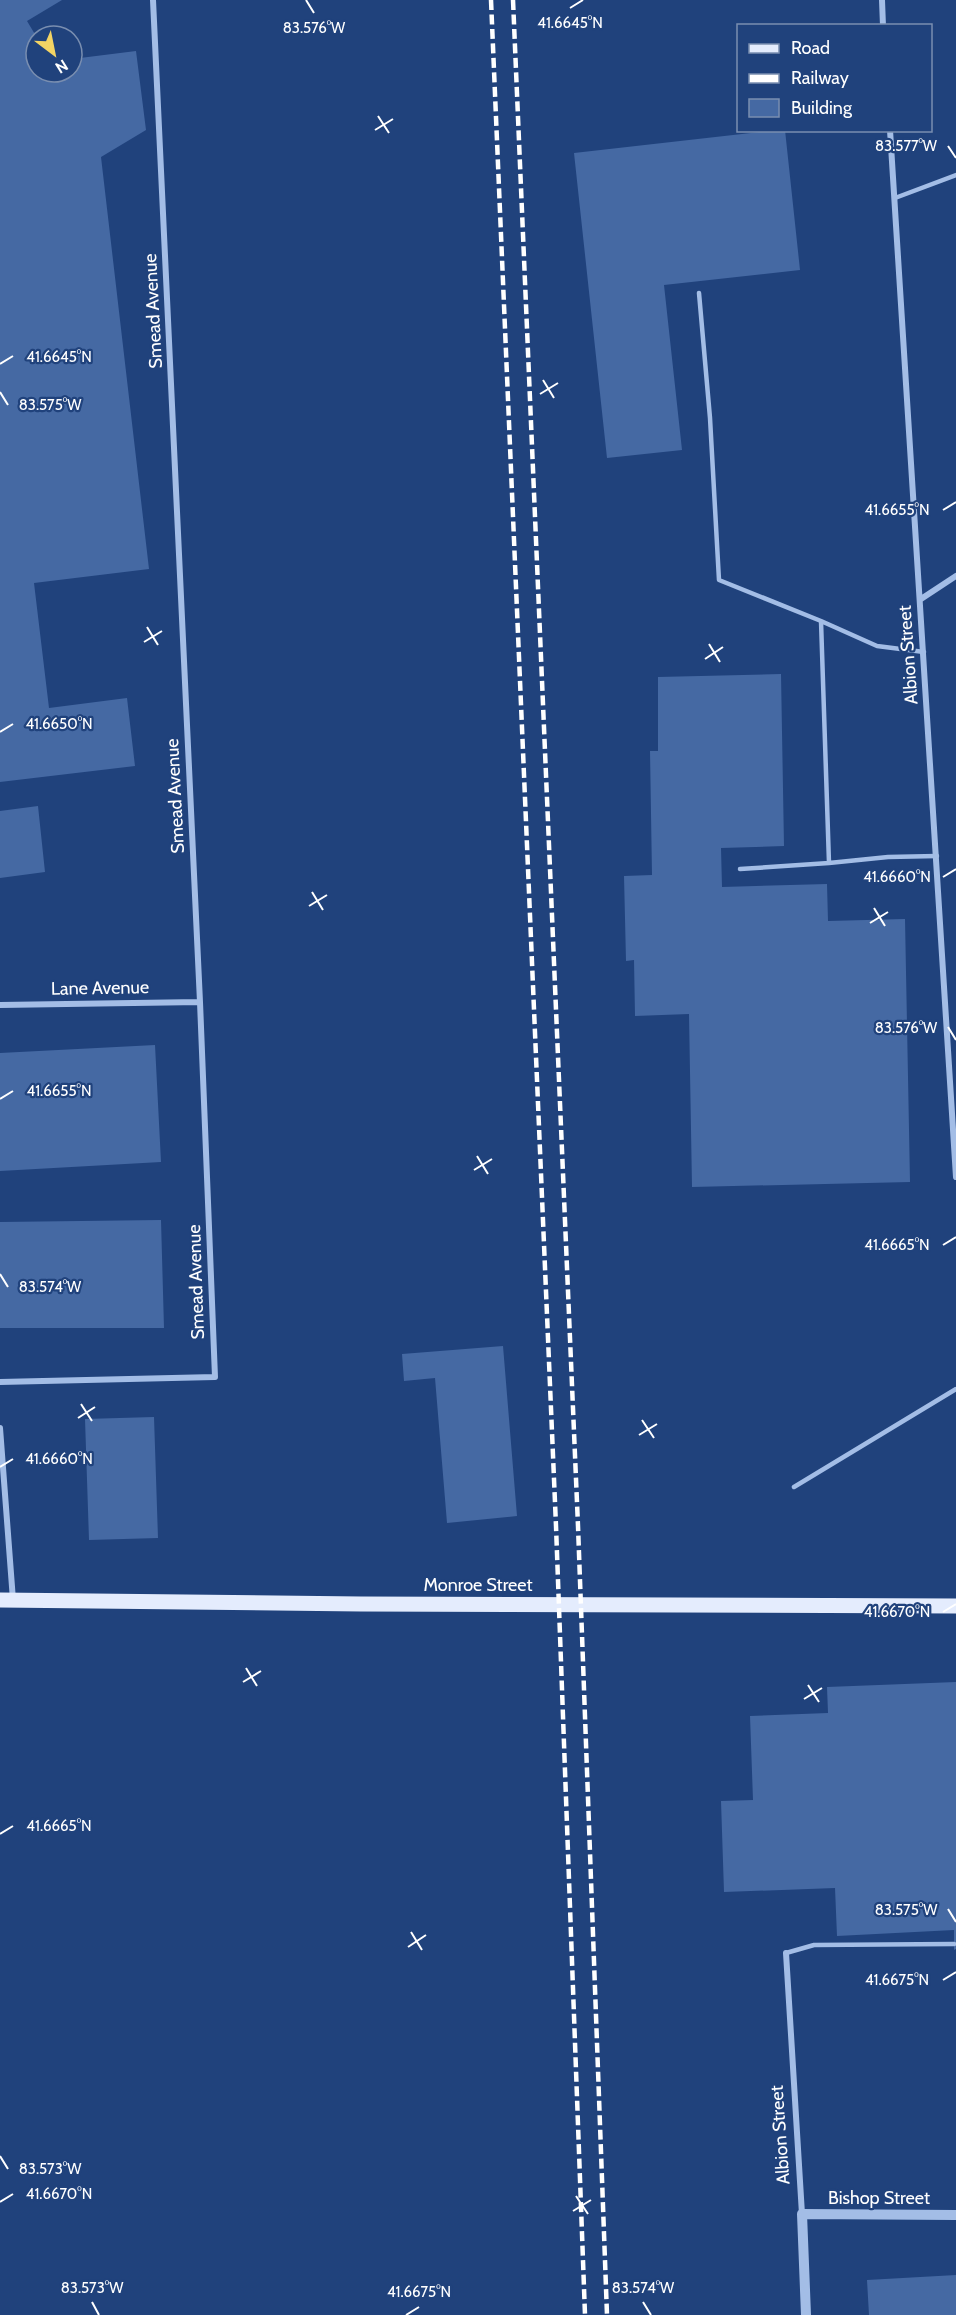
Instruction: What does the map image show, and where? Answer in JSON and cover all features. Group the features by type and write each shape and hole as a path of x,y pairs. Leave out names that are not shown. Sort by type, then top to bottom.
{"main road":[{"name":"Monroe Street","path":"7,1600 956,1606"}],"street":[{"name":"Smead Avenue","path":"0,1382 215,1377 200,1002 153,0"},
{"path":"882,0 883,24"},
{"name":"Albion Street","path":"890,132 956,1177"},
{"path":"921,599 956,576"},
{"name":"Lane Avenue","path":"0,1005 200,1002"},
{"path":"0,1428 7,1600"},
{"name":"Albion Street","path":"786,1953 806,2315"},
{"name":"Bishop Street","path":"802,2214 956,2215"}],"lane":[{"path":"895,198 956,175"},
{"path":"699,293 710,418 719,580 878,646 924,652"},
{"path":"821,621 829,863"},
{"path":"740,869 888,857 937,856"},
{"path":"794,1487 956,1389"},
{"path":"786,1953 814,1945 954,1944"}],"building":[{"path":"0,0 62,0 27,21 29,24 24,24 24,84 84,84 84,58 136,51 146,130 101,157 149,569 34,583 49,708 127,698 135,766 0,782"},
{"path":"759,132 785,132 800,270 664,285 682,450 607,458 574,153"},
{"path":"781,674 784,846 721,848 722,887 827,884 828,921 905,919 910,1182 692,1187 689,1014 635,1016 634,960 626,961 624,876 652,875 650,751 658,751 658,677"},
{"path":"38,806 45,872 0,878 0,811"},
{"path":"155,1045 161,1162 0,1171 0,1053"},
{"path":"161,1220 164,1328 0,1328 0,1222"},
{"path":"503,1346 517,1516 447,1523 435,1378 404,1381 402,1354"},
{"path":"154,1417 158,1538 89,1540 85,1419"},
{"path":"956,1682 956,1949 954,1950 954,1930 837,1936 835,1888 724,1892 721,1801 753,1800 750,1716 828,1713 827,1687"},
{"path":"956,2275 956,2315 869,2315 867,2280"}],"railway":[{"path":"491,0 556,1526 585,2315"},
{"path":"513,0 578,1526 607,2315"}]}
